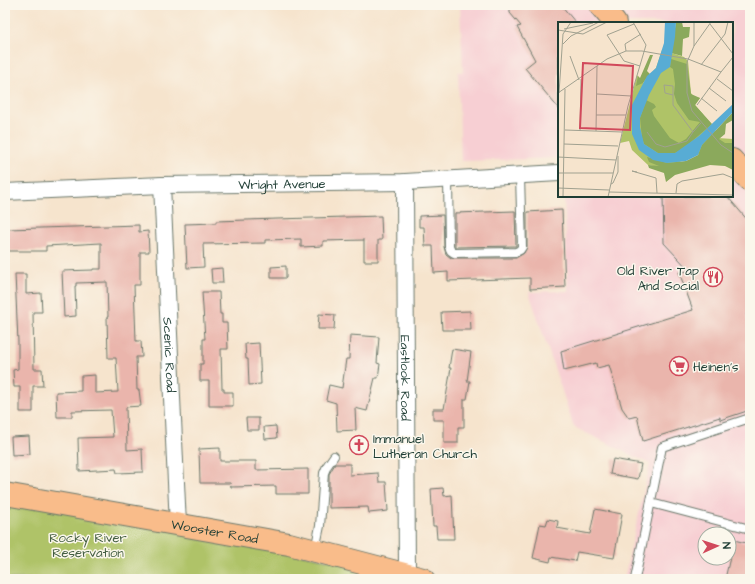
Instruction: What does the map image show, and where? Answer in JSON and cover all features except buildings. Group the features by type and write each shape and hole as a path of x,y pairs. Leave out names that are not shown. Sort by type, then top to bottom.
{"main road":[{"path":"600,5 614,22"},
{"path":"733,163 750,181"},
{"name":"Wooster Road","path":"5,494 289,544 415,577"}],"street":[{"name":"Wright Avenue","path":"5,192 162,185 405,182 558,174"},
{"name":"Eastlook Road","path":"405,182 415,577"},
{"name":"Scenic Road","path":"162,185 178,525"}],"lane":[{"path":"448,180 449,247 451,251 454,253 516,252 522,247 520,176"},
{"path":"635,579 662,447 750,418"},
{"path":"314,551 320,526 324,473 334,456"},
{"path":"651,503 750,529"}],"shaded area":[{"path":"460,5 750,5 750,579 624,579 650,464 574,427 529,292 568,291 564,197 733,197 733,22 558,22 558,158 461,161 458,72 463,72"}],"green space":[{"name":"Rocky River Reservation","path":"5,497 426,579 5,579"}],"place":[{"name":"Old River Tap And Social","path":"713,277"},
{"name":"Heinen's","path":"679,366"},
{"name":"Immanuel Lutheran Church","path":"359,445"}]}
